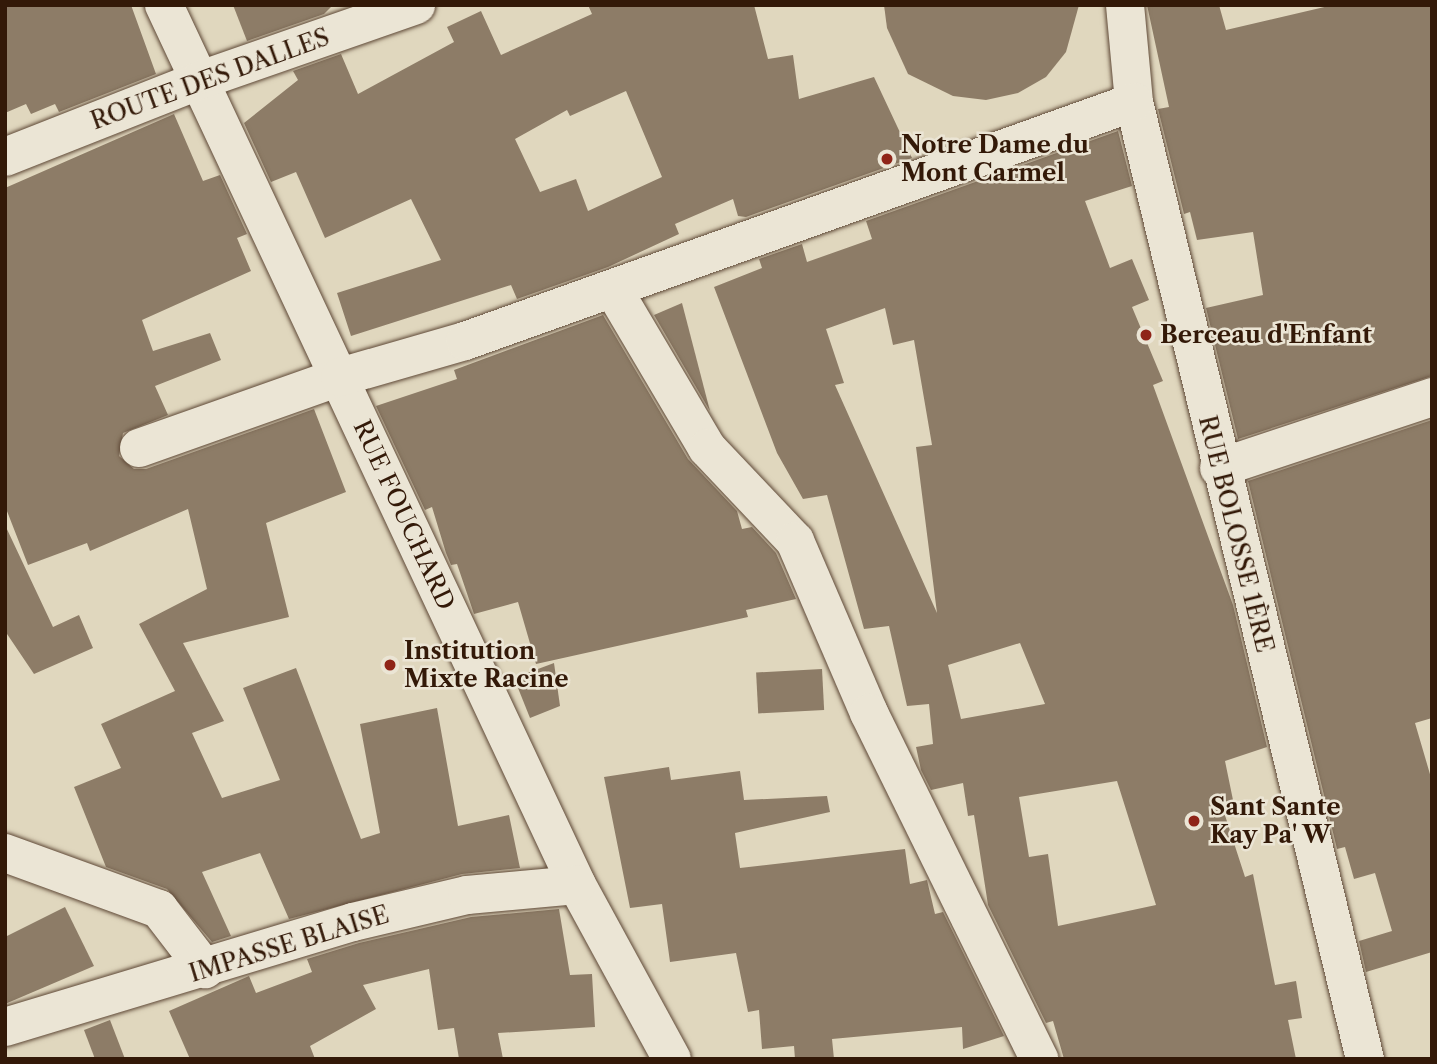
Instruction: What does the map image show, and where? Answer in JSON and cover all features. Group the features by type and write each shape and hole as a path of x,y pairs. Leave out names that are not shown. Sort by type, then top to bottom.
{"street":[{"name":"RUE FOUCHARD","path":"164,5 577,885 672,1059"},
{"name":"ROUTE DES DALLES","path":"5,157 198,81 416,5"},
{"name":"RUE BOLOSSE 1ÈRE","path":"1125,5 1134,102 1219,468 1365,1059"},
{"path":"139,448 340,377 465,341 1134,102"},
{"path":"613,289 707,448 795,541 869,713 1039,1059"},
{"path":"1219,468 1432,397"},
{"path":"5,853 159,909 205,969"},
{"name":"IMPASSE BLAISE","path":"5,1027 205,969 353,922 467,895 577,885"}],"building":[{"path":"5,5 131,5 156,74 59,112 55,104 31,114 26,104 5,113"},
{"path":"233,5 333,5 324,14 247,41"},
{"path":"588,5 754,5 768,59 793,55 799,99 874,77 912,158 746,217 738,216 733,199 675,224 679,234 608,267 517,299 511,285 351,336 337,293 441,260 411,199 325,238 296,172 271,182 244,123 298,80 293,71 341,54 358,94 454,42 447,27 481,11 501,55 592,14","holes":["626,91 662,177 588,211 576,179 540,192 515,139 567,110 570,116"]},
{"path":"884,5 1079,5 1066,52 1046,77 1018,93 986,100 953,96 908,74 887,28"},
{"path":"1147,5 1219,5 1226,30 1333,5 1432,5 1432,376 1238,439 1206,308 1263,295 1253,232 1197,240 1190,212 1184,214 1158,109 1169,107"},
{"path":"174,114 203,181 220,175 247,234 237,238 251,271 142,320 153,351 210,333 221,360 155,386 168,415 123,433 119,456 134,469 146,469 314,409 346,492 266,523 289,617 183,643 224,721 192,733 222,798 280,780 243,688 296,668 361,839 380,833 360,724 437,708 458,826 509,815 520,868 462,874 289,919 260,853 202,872 231,936 212,942 167,889 106,867 74,787 121,768 101,724 175,691 139,624 207,589 188,509 90,551 87,543 28,565 5,506 5,188"},
{"path":"1118,131 1132,186 1085,201 1110,268 1132,259 1149,300 1132,307 1163,381 1153,385 1233,605 1267,747 1225,761 1233,800 1221,803 1245,877 1253,874 1275,985 1296,981 1302,1018 1288,1020 1296,1059 1064,1059 1053,1021 1046,1023 988,905 974,815 968,816 963,783 931,790 921,770 916,747 933,744 929,704 907,706 889,626 864,629 827,495 803,499 777,453 714,287 762,268 759,259 802,244 807,262 872,239 866,221","holes":["885,308 893,345 914,340 932,445 916,447 937,613 835,385 844,383 826,329","1020,643 1045,704 961,719 948,665","1117,781 1156,905 1058,926 1048,854 1029,857 1019,797"]},
{"path":"682,303 710,411 654,315"},
{"path":"603,315 688,459 737,511 742,529 752,527 776,553 796,599 746,610 748,617 536,664 518,602 474,614 457,564 451,565 446,553 432,507 425,510 376,406 457,379 454,370"},
{"path":"1432,420 1432,718 1415,723 1432,781 1432,952 1366,972 1359,941 1392,931 1375,873 1354,879 1345,847 1337,849 1248,481"},
{"path":"5,525 53,627 79,615 93,648 34,674 5,631"},
{"path":"554,663 560,706 530,718 514,678"},
{"path":"822,669 824,710 758,713 756,672"},
{"path":"669,767 671,780 740,771 744,800 827,796 830,812 735,833 740,868 905,849 910,884 927,880 935,914 943,912 1004,1036 963,1049 962,1027 832,1039 834,1059 795,1059 794,1046 762,1049 759,1010 748,1012 736,953 670,962 662,904 630,908 604,777"},
{"path":"65,907 94,966 5,1004 5,937"},
{"path":"559,909 570,975 592,974 595,1027 498,1033 503,1059 459,1059 454,1028 438,1030 429,969 363,985 376,1009 310,1046 315,1059 190,1059 169,1011 249,976 256,993 312,972 307,959 359,943 471,917"},
{"path":"110,1020 125,1059 95,1059 84,1030"}],"place":[{"name":"Notre Dame du Mont Carmel","path":"887,159"},
{"name":"Berceau d'Enfant","path":"1146,335"},
{"name":"Institution Mixte Racine","path":"390,665"},
{"name":"Sant Sante Kay Pa' W","path":"1194,821"}]}
